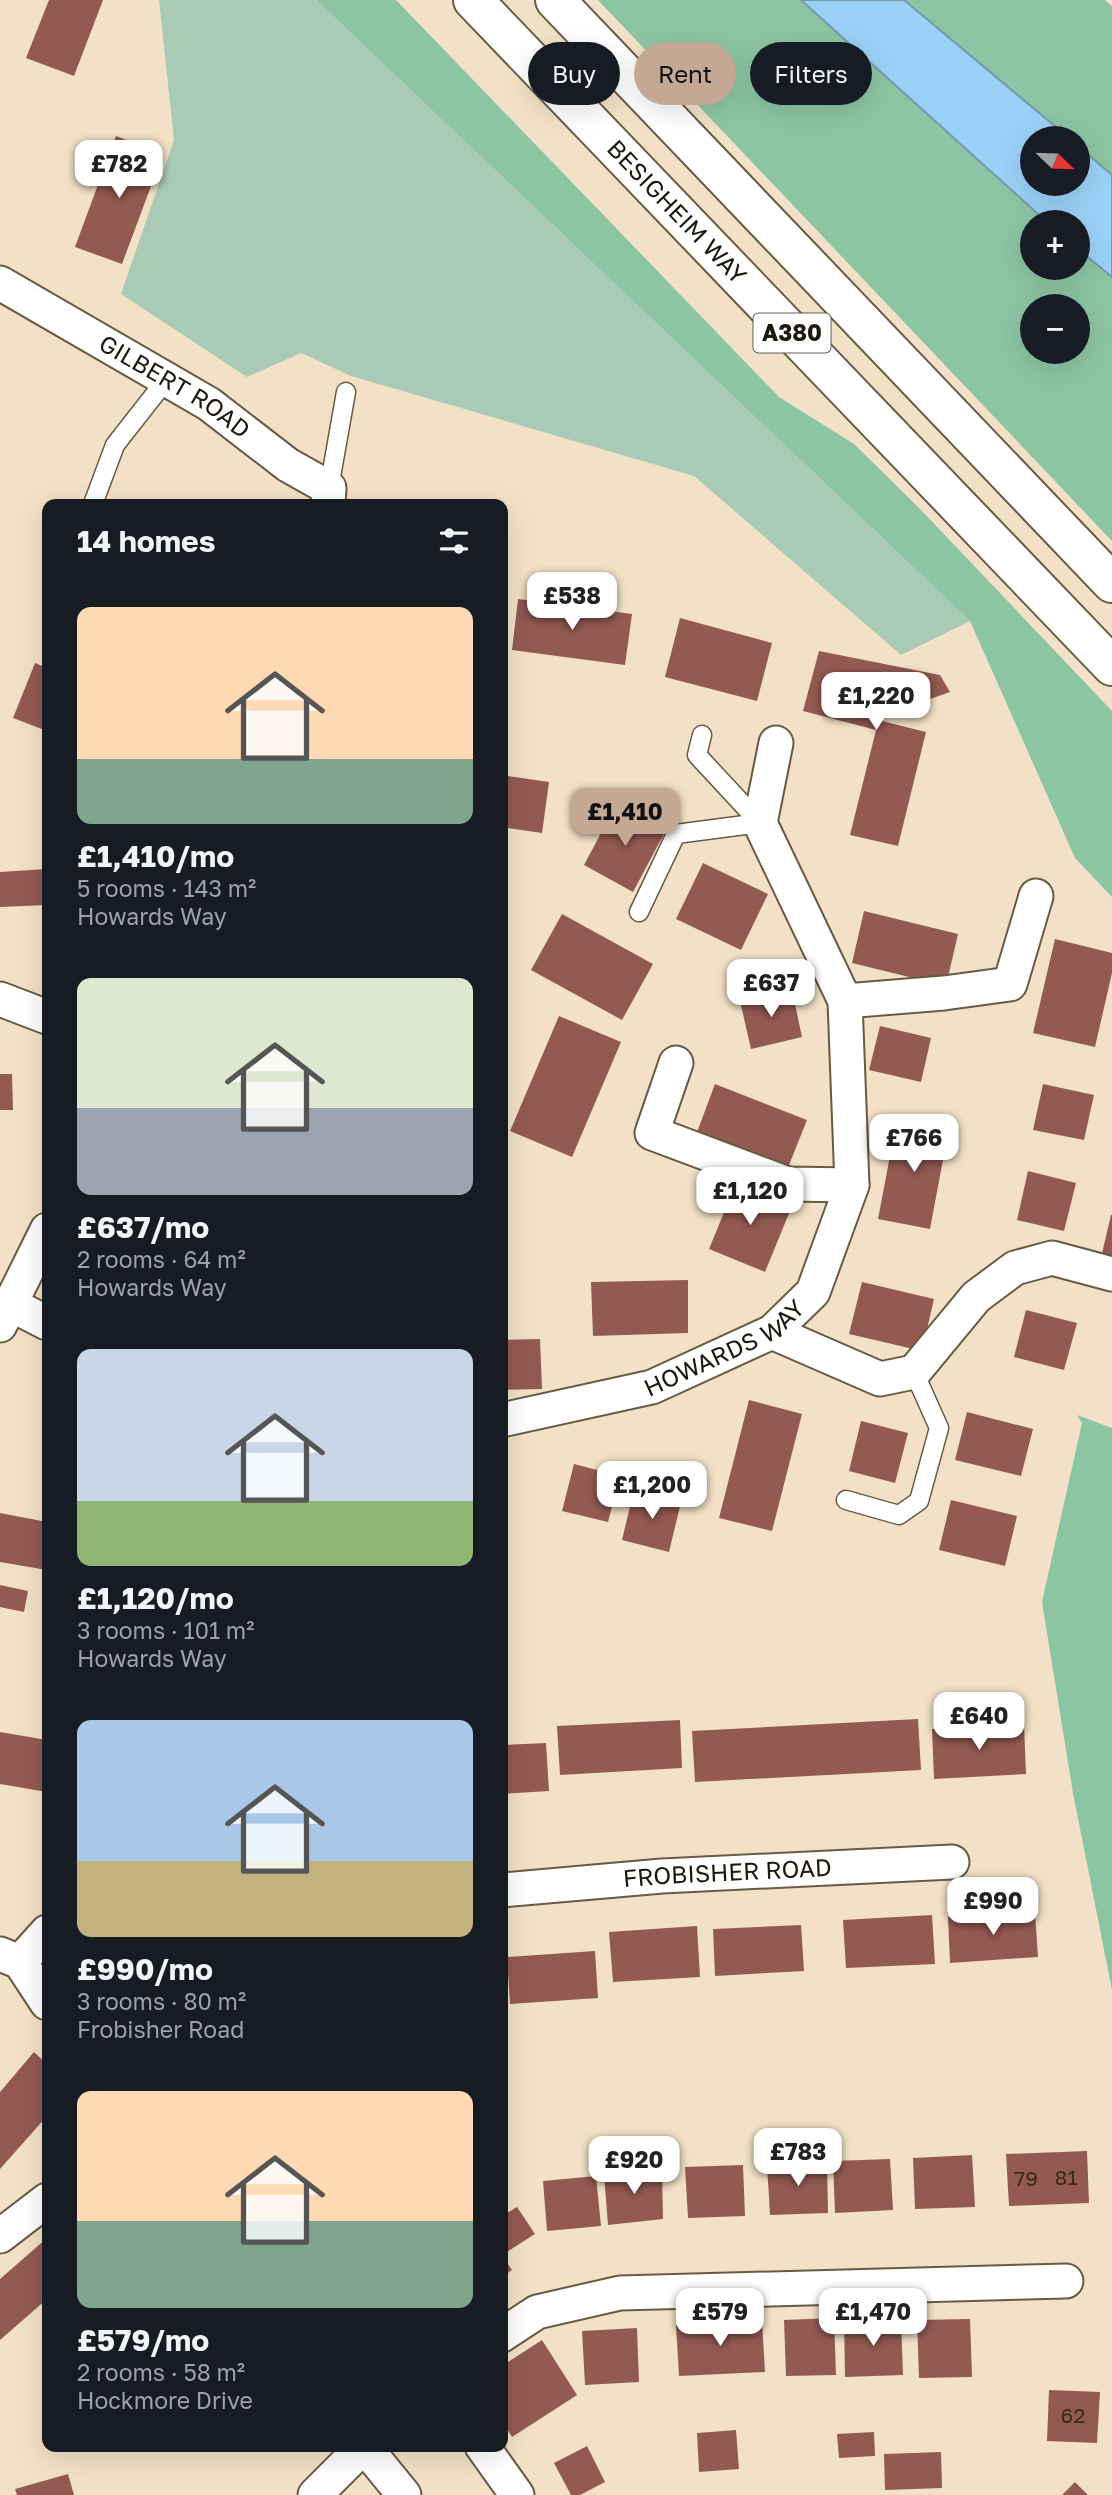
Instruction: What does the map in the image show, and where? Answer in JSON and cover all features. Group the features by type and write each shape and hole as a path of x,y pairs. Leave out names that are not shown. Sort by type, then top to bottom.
{"highway":[{"name":"BESIGHEIM WAY","path":"472,0 1112,666"},
{"name":"A380","path":"555,0 1112,583"}],"street":[{"name":"GILBERT ROAD","path":"0,284 209,404 329,496"},
{"path":"760,823 776,743"},
{"name":"HOWARDS WAY","path":"508,1418 652,1387 772,1332 813,1292 852,1185 845,1001 760,823"},
{"path":"845,1001 944,993 1010,984 1037,896"},
{"path":"0,999 42,1015"},
{"path":"676,1063 652,1133 788,1184 852,1185"},
{"path":"42,1240 5,1315 42,1322"},
{"path":"772,1332 880,1379 914,1372 975,1297 1015,1268 1052,1258 1112,1274"},
{"name":"FROBISHER ROAD","path":"508,1889 662,1876 952,1862"},
{"path":"42,1936 10,1958 42,1997"},
{"path":"0,2236 42,2204"},
{"path":"508,2331 537,2312 620,2293 1066,2281"},
{"path":"315,2495 358,2452"},
{"path":"369,2452 404,2495"},
{"path":"486,2452 517,2495"}],"lane":[{"path":"95,499 116,445 166,380"},
{"path":"329,496 346,392"},
{"path":"702,735 697,755 760,823"},
{"path":"639,912 676,834 760,823"},
{"path":"846,1500 899,1515 919,1501 939,1427 914,1372"}],"green space":[{"path":"159,0 316,0 970,621 901,655 694,476 351,376 301,353 247,377 121,294 174,140"},
{"path":"316,0 396,0 779,397 854,444 921,510 1112,711 1112,897 1075,858 970,621"},
{"path":"598,0 801,0 848,42 750,42 750,105 872,105 872,64 1034,210 1020,210 1020,280 1090,280 1090,259 1112,277 1112,541 698,105 736,105 736,42 638,42"},
{"path":"904,0 1105,0 1112,6 1112,175 1090,156 1090,126 1055,126"},
{"path":"1077,1415 1112,1428 1112,1990 1073,1793 1042,1602 1082,1423"}],"water":[{"path":"801,0 904,0 1055,126 1020,126 1020,196 1090,196 1090,156 1112,175 1112,277 1090,259 1090,210 1034,210 872,64 872,42 848,42"}],"building":[{"path":"49,0 103,0 74,76 26,58"},
{"path":"116,136 163,154 122,264 75,247"},
{"path":"518,599 632,614 625,665 512,650"},
{"path":"680,618 772,643 757,701 665,677"},
{"path":"819,651 940,675 950,692 874,719 926,732 898,846 850,835 876,730 803,711"},
{"path":"35,663 42,666 42,729 13,718"},
{"path":"508,776 549,782 542,833 508,828"},
{"path":"617,803 666,830 633,892 584,865"},
{"path":"703,863 768,894 741,950 676,919"},
{"path":"42,869 42,905 0,907 0,872"},
{"path":"864,911 958,934 946,986 852,963"},
{"path":"562,914 653,964 622,1020 531,970"},
{"path":"1055,939 1112,953 1112,973 1095,1047 1033,1033"},
{"path":"792,990 802,1037 751,1049 740,1001"},
{"path":"559,1016 621,1042 572,1157 510,1131"},
{"path":"880,1026 931,1038 921,1082 869,1070"},
{"path":"0,1074 12,1074 13,1110 0,1110"},
{"path":"715,1084 807,1120 787,1170 696,1135"},
{"path":"1043,1084 1094,1095 1084,1140 1033,1130"},
{"path":"897,1119 949,1128 930,1229 878,1219"},
{"path":"1028,1171 1076,1183 1064,1231 1017,1220"},
{"path":"736,1183 792,1206 765,1272 709,1249"},
{"path":"1112,1215 1112,1264 1100,1262"},
{"path":"688,1280 688,1333 593,1336 591,1282"},
{"path":"862,1282 934,1299 922,1351 849,1334"},
{"path":"1026,1310 1077,1323 1064,1370 1014,1357"},
{"path":"540,1339 542,1389 508,1390 508,1340"},
{"path":"749,1400 802,1414 772,1531 719,1518"},
{"path":"967,1412 1033,1429 1021,1476 955,1460"},
{"path":"861,1421 908,1433 895,1483 849,1471"},
{"path":"574,1464 620,1476 608,1522 562,1511"},
{"path":"634,1490 681,1502 669,1552 622,1540"},
{"path":"951,1500 1017,1516 1005,1566 939,1550"},
{"path":"0,1513 42,1521 42,1569 0,1562"},
{"path":"0,1585 28,1591 24,1612 0,1607"},
{"path":"918,1719 921,1770 695,1782 692,1731"},
{"path":"680,1720 682,1768 560,1775 557,1726"},
{"path":"1024,1725 1026,1774 934,1779 932,1729"},
{"path":"0,1732 42,1739 42,1791 0,1784"},
{"path":"546,1743 549,1791 508,1794 508,1745"},
{"path":"1035,1912 1038,1957 950,1963 948,1917"},
{"path":"932,1915 935,1964 846,1968 843,1920"},
{"path":"801,1925 804,1971 715,1976 713,1929"},
{"path":"697,1926 700,1977 613,1982 609,1932"},
{"path":"595,1951 598,1998 510,2004 508,1957"},
{"path":"34,2052 42,2059 42,2122 0,2169 0,2092"},
{"path":"1087,2151 1089,2203 1009,2206 1006,2154"},
{"path":"972,2155 975,2207 915,2209 913,2158"},
{"path":"890,2159 893,2210 835,2213 833,2161"},
{"path":"827,2161 828,2213 770,2215 767,2164"},
{"path":"743,2165 745,2216 688,2218 685,2167"},
{"path":"662,2168 663,2219 608,2225 604,2174"},
{"path":"596,2176 601,2226 547,2231 543,2181"},
{"path":"517,2207 535,2234 508,2251 508,2212"},
{"path":"42,2242 42,2303 0,2340 0,2279"},
{"path":"834,2318 836,2375 786,2376 784,2320"},
{"path":"901,2319 903,2375 845,2377 844,2320"},
{"path":"970,2319 972,2377 919,2378 917,2320"},
{"path":"762,2321 765,2372 679,2376 676,2325"},
{"path":"637,2328 639,2382 585,2385 582,2331"},
{"path":"542,2340 577,2395 512,2437 508,2431 508,2362"},
{"path":"1049,2390 1100,2392 1097,2443 1047,2441"},
{"path":"736,2430 739,2469 699,2472 697,2433"},
{"path":"874,2432 875,2456 839,2458 837,2434"},
{"path":"587,2446 605,2482 580,2495 571,2495 554,2463"},
{"path":"941,2452 942,2488 885,2490 884,2454"},
{"path":"68,2474 74,2495 17,2495 15,2489"},
{"path":"1075,2482 1088,2495 1062,2495"}]}
